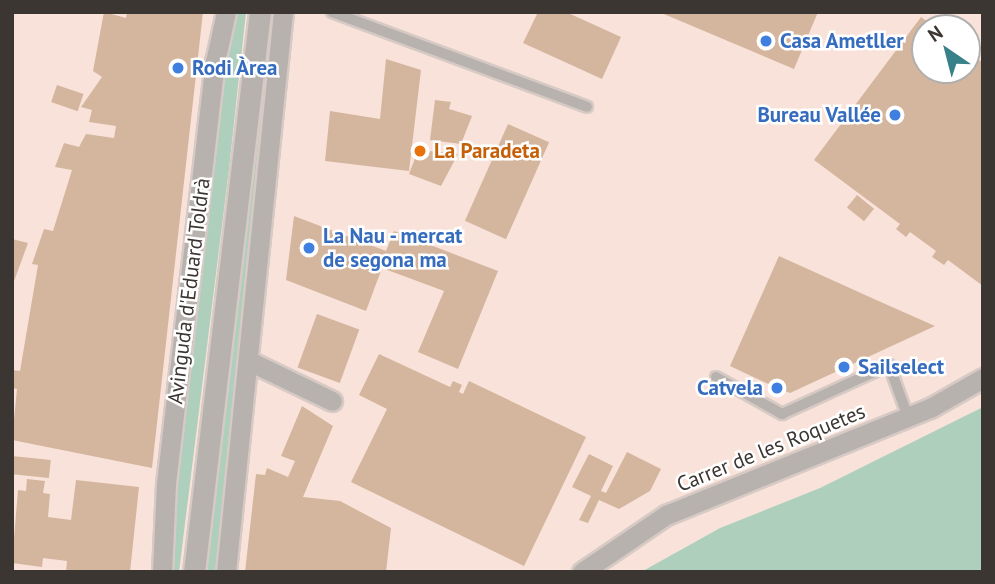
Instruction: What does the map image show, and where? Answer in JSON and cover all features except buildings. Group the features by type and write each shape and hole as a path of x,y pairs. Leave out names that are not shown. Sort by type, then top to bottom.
{"street":[{"name":"Avinguda d'Eduard Toldrà","path":"162,572 166,484 215,62 226,12"},
{"name":"Avinguda d'Eduard Toldrà","path":"194,572 260,12"},
{"path":"226,572 283,12"},
{"path":"249,361 332,401"},
{"name":"Carrer de les Roquetes","path":"582,572 666,515 908,417 983,378"}],"lane":[{"path":"332,12 587,107"},
{"path":"716,377 782,414 889,365 908,417"}],"shaded area":[{"path":"12,12 983,12 983,407 820,488 720,528 641,572 12,572"}],"green space":[{"path":"235,12 246,12 229,169 179,572 170,572 174,484 215,132"},
{"path":"268,12 275,12 219,572 205,572 261,105"},
{"path":"983,407 983,572 641,572 720,528 820,488"}],"place":[{"name":"Casa Ametller","path":"766,41"},
{"name":"Rodi Àrea","path":"178,68"},
{"name":"Bureau Vallée","path":"895,115"},
{"name":"La Paradeta","path":"420,151"},
{"name":"La Nau - mercat de segona ma","path":"309,248"},
{"name":"Sailselect","path":"844,367"},
{"name":"Catvela","path":"777,388"}]}
